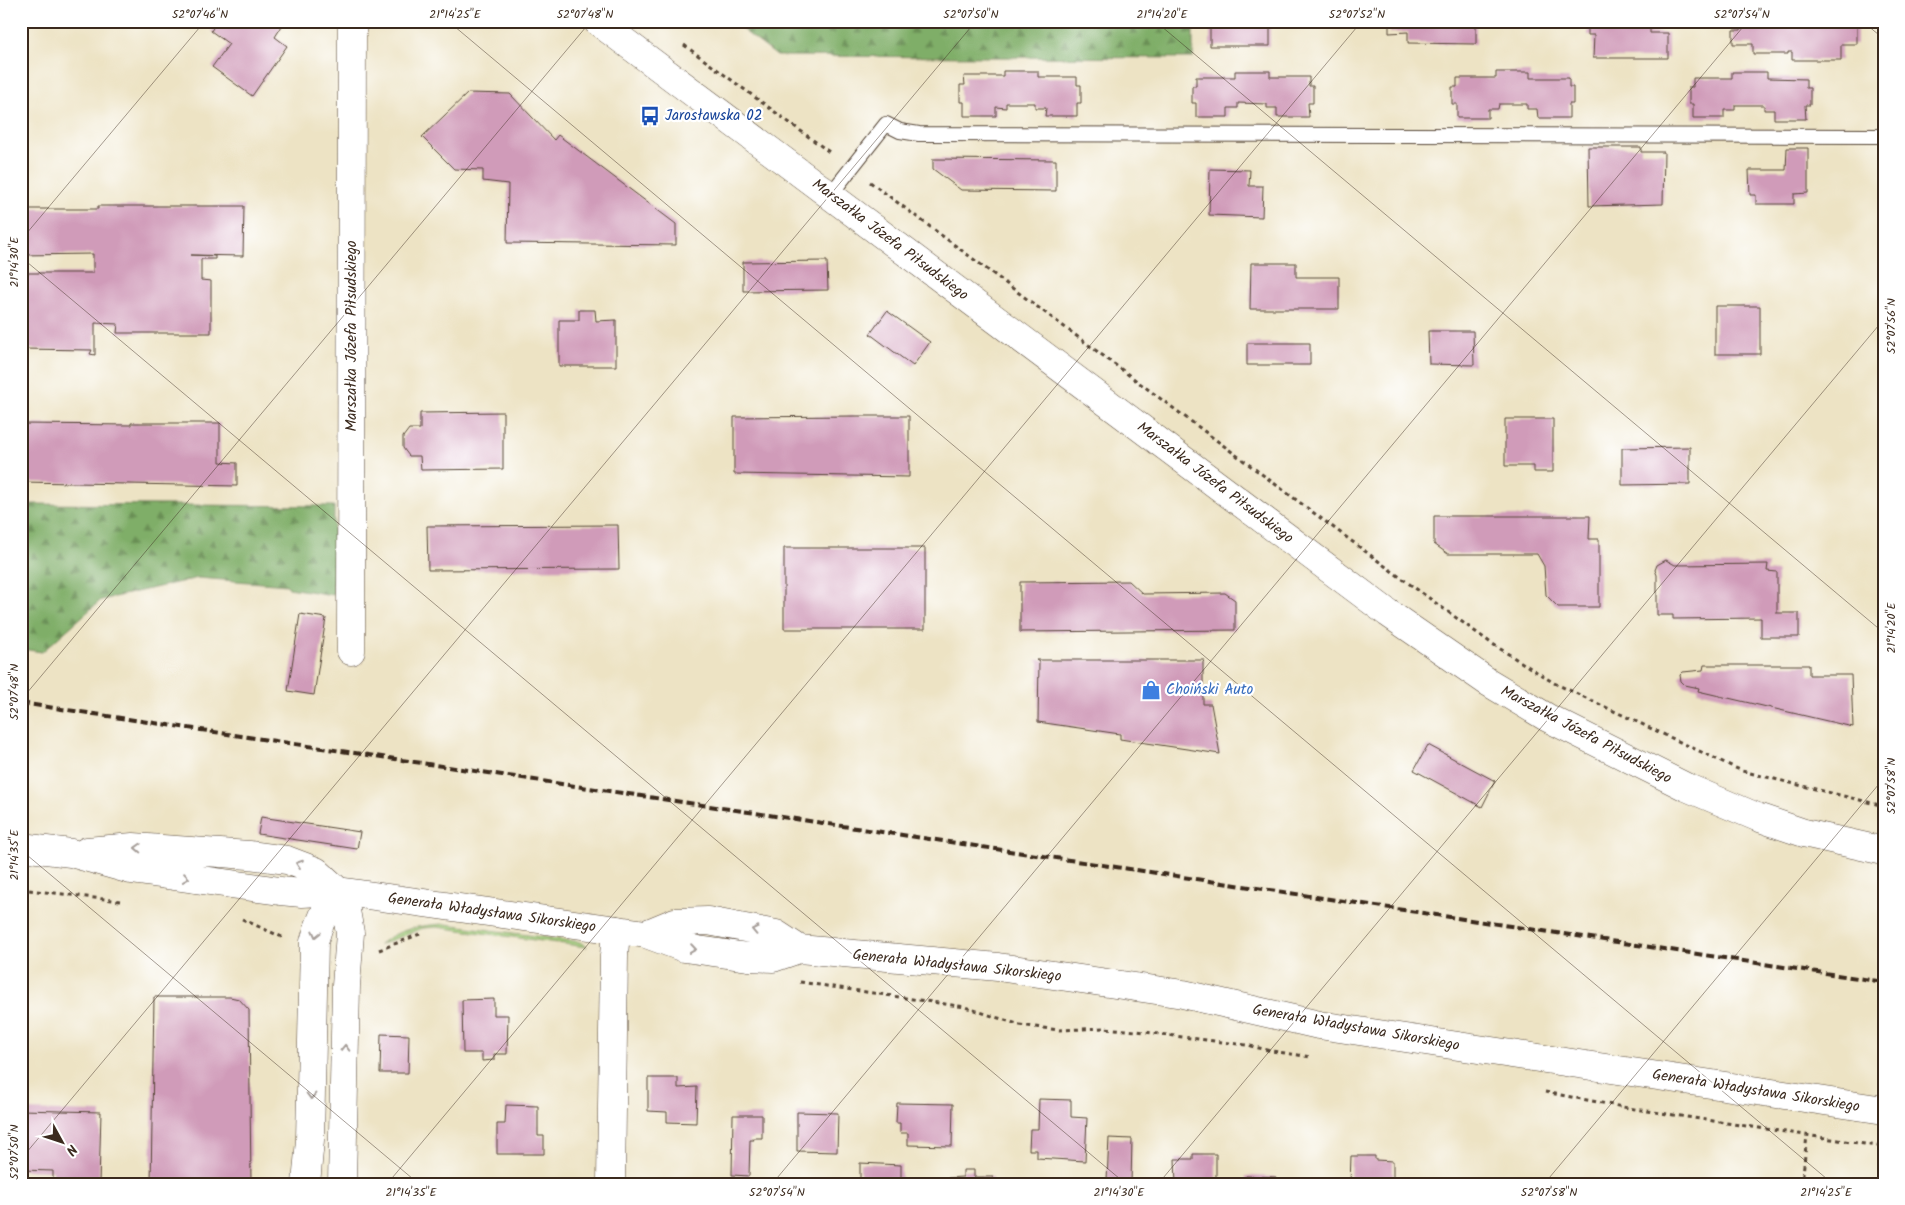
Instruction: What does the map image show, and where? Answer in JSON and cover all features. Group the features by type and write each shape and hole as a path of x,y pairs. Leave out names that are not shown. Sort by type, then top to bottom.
{"main road":[{"name":"Marszałka Józefa Piłsudskiego","path":"351,651 352,21"},
{"name":"Marszałka Józefa Piłsudskiego","path":"597,21 1388,612 1488,682 1548,718 1686,787 1757,817 1804,833 1884,851"},
{"name":"Generała Władysława Sikorskiego","path":"21,847 70,853 131,870 302,893 338,891 646,934 684,948 748,957 773,958 799,949 998,967 1183,994 1319,1025 1884,1110"},
{"path":"306,1184 310,1140 314,942 318,924 327,906 338,891 345,905 350,933 346,986 342,1184"},
{"path":"611,1184 616,930"}],"lane":[{"path":"830,196 886,124 900,131 919,134 1884,136"}],"path":[{"path":"684,45 1393,572 1491,643 1554,683 1742,771 1884,806"},
{"path":"1272,1051 1315,1057"},
{"path":"1543,1092 1628,1108 1884,1147"},
{"path":"1802,1184 1807,1135"}],"green space":[{"path":"731,21 1193,21 1193,58 777,56"},
{"path":"21,504 334,506 333,595 289,588 287,585 198,578 101,600 42,652 21,649"},
{"path":"445,924 580,942 587,947 437,927 423,928 379,945 394,935 410,929 427,925"}],"building":[{"path":"217,21 285,21 275,37 287,46 252,96 212,67 229,44 211,31"},
{"path":"1210,21 1270,21 1270,46 1210,46"},
{"path":"1389,21 1476,21 1476,44 1408,43 1408,32 1389,33"},
{"path":"1588,21 1650,21 1650,33 1668,33 1668,58 1593,58 1594,35 1588,35"},
{"path":"1742,21 1857,21 1857,44 1841,44 1841,60 1792,60 1792,52 1788,52 1788,54 1753,54 1753,44 1733,44 1733,30 1741,30"},
{"path":"1003,71 1038,71 1038,77 1077,77 1077,85 1081,85 1081,103 1077,103 1077,116 1045,116 1046,108 1035,108 1035,103 1006,103 1006,108 996,107 996,116 964,116 964,102 960,102 960,85 965,85 964,76 1003,76"},
{"path":"1235,71 1270,71 1270,77 1309,77 1309,86 1313,86 1313,103 1308,103 1309,117 1277,117 1277,108 1267,108 1267,104 1238,103 1238,108 1228,108 1228,117 1196,117 1196,103 1192,103 1192,86 1196,86 1196,77 1235,77"},
{"path":"1496,72 1530,72 1530,78 1569,78 1569,87 1573,87 1573,104 1569,104 1569,118 1538,118 1537,109 1527,109 1527,104 1499,104 1498,109 1488,109 1488,118 1457,118 1457,104 1452,104 1452,87 1457,87 1457,78 1496,78"},
{"path":"1732,72 1767,72 1767,78 1806,79 1806,88 1810,88 1810,105 1805,105 1806,119 1774,119 1774,110 1764,110 1764,105 1735,105 1735,110 1724,110 1724,118 1693,118 1693,104 1689,104 1689,87 1693,87 1693,78 1732,78"},
{"path":"468,93 510,94 554,140 558,135 676,224 676,245 507,243 508,184 483,181 483,170 454,169 422,137"},
{"path":"1588,147 1641,147 1641,152 1664,152 1663,204 1589,206"},
{"path":"1787,148 1808,148 1808,193 1794,194 1794,204 1756,204 1756,195 1750,195 1749,170 1786,170"},
{"path":"933,159 1056,160 1056,191 961,190 933,169"},
{"path":"1210,169 1250,170 1249,186 1263,186 1262,217 1209,215"},
{"path":"98,206 244,206 243,256 191,255 215,256 215,259 201,259 201,280 211,281 211,333 117,333 118,324 95,323 95,355 90,354 92,350 21,349 21,273 93,273 93,254 21,255 21,209 98,209"},
{"path":"827,261 828,290 743,291 743,262"},
{"path":"1251,263 1296,263 1296,277 1339,277 1339,309 1250,309"},
{"path":"1715,306 1760,306 1760,354 1715,354"},
{"path":"579,310 595,310 596,321 616,320 616,366 559,366 559,320 579,320"},
{"path":"887,311 930,342 913,366 870,334"},
{"path":"1428,331 1473,331 1474,365 1429,364"},
{"path":"1247,343 1310,343 1310,365 1247,365"},
{"path":"503,412 503,469 421,470 420,456 409,456 403,448 403,437 409,429 420,429 420,413"},
{"path":"909,416 909,477 734,474 734,417"},
{"path":"1505,419 1553,419 1553,472 1534,472 1534,466 1505,466"},
{"path":"131,423 220,423 220,462 237,463 237,486 21,482 21,424 131,425"},
{"path":"1690,447 1690,484 1622,485 1622,448"},
{"path":"1434,516 1590,516 1589,539 1599,539 1599,607 1558,607 1546,595 1544,566 1537,554 1448,554 1434,544"},
{"path":"618,525 619,569 428,570 427,526"},
{"path":"784,548 925,548 925,629 784,629"},
{"path":"1666,560 1675,565 1768,564 1767,571 1777,572 1777,613 1799,613 1799,637 1761,637 1761,618 1673,619 1673,615 1657,615 1657,575 1655,570 1657,565"},
{"path":"1129,581 1143,594 1225,593 1235,600 1235,630 1020,632 1020,582"},
{"path":"300,614 326,618 314,695 288,691"},
{"path":"1036,660 1205,660 1203,662 1203,704 1211,704 1220,754 1120,739 1120,734 1038,722 1039,662"},
{"path":"1704,665 1809,665 1809,675 1851,675 1853,727 1698,691 1699,688 1685,685 1681,681 1680,675 1683,672 1703,670"},
{"path":"1428,745 1495,781 1482,807 1414,770"},
{"path":"261,817 360,832 357,849 258,834"},
{"path":"154,997 230,997 239,999 249,1010 251,1184 151,1184"},
{"path":"494,999 494,1015 508,1015 507,1054 494,1054 494,1060 482,1061 482,1053 463,1053 462,1000"},
{"path":"381,1034 409,1035 408,1073 380,1073"},
{"path":"648,1078 678,1078 678,1088 697,1087 696,1123 667,1122 667,1112 648,1111"},
{"path":"1039,1099 1071,1100 1071,1117 1087,1118 1085,1161 1037,1158 1037,1150 1029,1150 1030,1129 1038,1129"},
{"path":"897,1103 953,1104 952,1146 908,1145 908,1133 900,1133 900,1123 896,1123"},
{"path":"506,1105 538,1106 538,1136 544,1136 544,1154 497,1154 497,1124 505,1124"},
{"path":"21,1110 101,1112 99,1184 53,1184 53,1171 21,1170"},
{"path":"797,1112 838,1113 837,1152 797,1151"},
{"path":"733,1115 762,1115 762,1138 750,1140 749,1176 732,1175"},
{"path":"1109,1138 1132,1139 1131,1184 1114,1184 1114,1181 1107,1180"},
{"path":"1193,1154 1216,1154 1216,1178 1221,1178 1221,1184 1176,1184 1175,1159 1193,1159"},
{"path":"1351,1156 1375,1156 1375,1160 1393,1161 1393,1184 1350,1184"},
{"path":"860,1163 901,1165 901,1184 860,1184"},
{"path":"963,1170 974,1170 974,1177 993,1177 993,1184 948,1184 948,1178 963,1177"},
{"path":"1246,1176 1276,1177 1276,1184 1246,1184"}],"railway":[{"path":"21,703 1884,982"}],"place":[{"name":"Jarosławska 02","path":"650,116"},
{"name":"Choiński Auto","path":"1151,690"}]}
